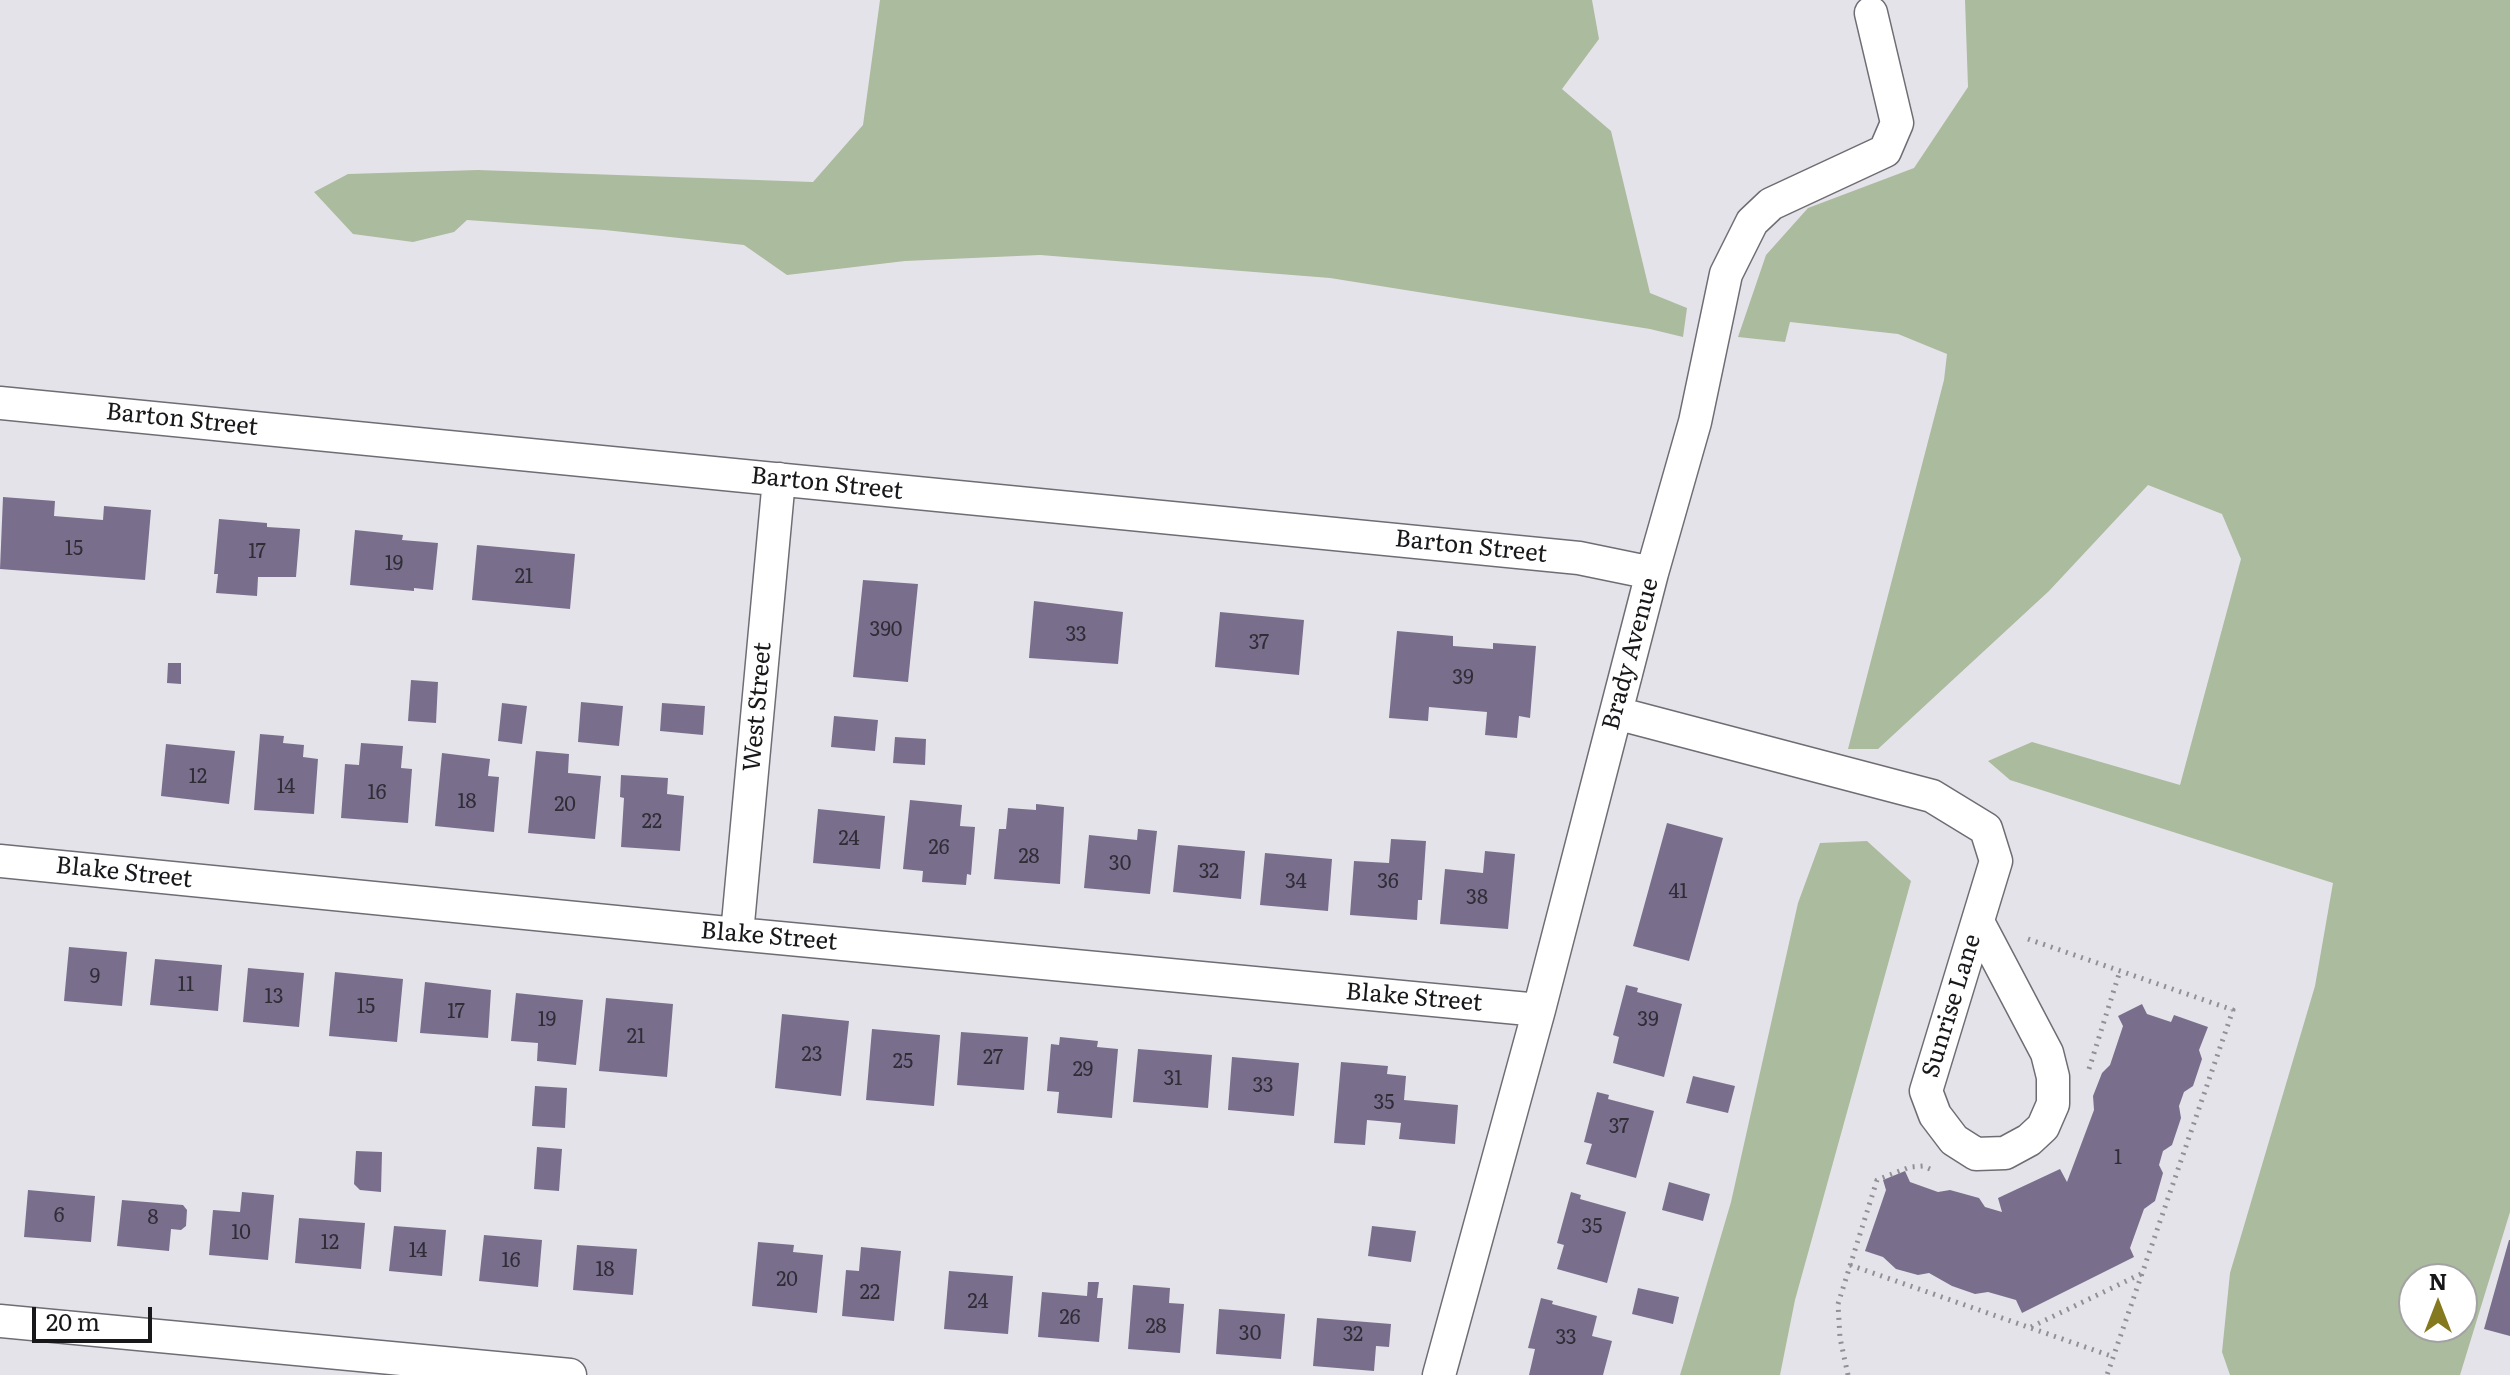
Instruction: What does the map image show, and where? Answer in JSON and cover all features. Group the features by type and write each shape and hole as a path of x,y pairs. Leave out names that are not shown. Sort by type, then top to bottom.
{"street":[{"name":"Brady Avenue","path":"1439,1375 1695,422 1726,274 1752,222 1771,204 1885,151 1897,123 1871,13"},
{"name":"Barton Street","path":"0,403 1579,558 1652,573"},
{"name":"West Street","path":"737,934 779,479"},
{"name":"Sunrise Lane","path":"1616,713 1932,796 1986,829 1996,861 1926,1091 1935,1115 1954,1140 1976,1154 2005,1153 2029,1140 2043,1127 2053,1104 2053,1077 2047,1053 1978,922"},
{"name":"Blake Street","path":"0,861 1539,1010"},
{"path":"0,1321 570,1375"}],"path":[{"path":"2024,937 2233,1010 2107,1375"},
{"path":"1848,1375 1840,1338 1838,1304 1877,1180 1910,1167 1923,1166 1933,1170"},
{"path":"1850,1265 2114,1357"},
{"path":"2030,1328 2143,1273"}],"green space":[{"path":"880,0 1592,0 1599,39 1562,89 1611,131 1650,293 1687,308 1683,337 1650,329 1330,278 1040,255 905,261 787,275 744,245 605,230 467,220 454,232 413,242 353,234 314,192 348,174 478,170 813,182 863,125"},
{"path":"1965,0 2510,0 2510,1212 2478,1316 2478,1263 2398,1263 2398,1343 2470,1343 2460,1375 2230,1375 2222,1352 2230,1273 2315,986 2333,883 2010,780 1988,761 2032,742 2180,785 2241,559 2222,514 2148,485 2049,591 1878,749 1848,749 1944,380 1947,354 1898,334 1790,322 1785,342 1738,337 1766,255 1808,208 1914,168 1968,87"},
{"path":"1867,841 1911,881 1795,1300 1780,1375 1680,1375 1731,1202 1798,903 1820,843"}],"building":[{"path":"3,497 55,501 54,516 103,520 104,506 151,510 145,580 0,569"},
{"path":"219,519 300,529 296,577 258,577 257,596 216,593 218,574 214,574"},
{"path":"355,530 403,535 402,540 438,543 433,590 350,585"},
{"path":"477,545 575,554 570,609 472,600"},
{"path":"863,580 918,584 908,682 853,677"},
{"path":"1034,601 1123,612 1118,664 1029,658"},
{"path":"1220,612 1304,620 1299,675 1215,667"},
{"path":"1397,631 1453,636 1453,646 1493,649 1493,643 1536,646 1530,718 1519,716 1517,738 1485,735 1487,712 1429,707 1428,721 1389,718"},
{"path":"168,663 181,663 181,684 167,683"},
{"path":"411,680 438,682 436,723 408,721"},
{"path":"581,702 623,706 619,746 578,742"},
{"path":"502,703 527,706 522,744 498,741"},
{"path":"662,703 705,706 703,735 660,731"},
{"path":"834,716 878,720 875,751 831,747"},
{"path":"260,734 284,736 283,743 304,745 303,757 318,759 314,814 254,810"},
{"path":"895,737 926,739 925,765 893,763"},
{"path":"361,743 403,746 401,768 412,769 408,823 341,818 345,764 359,765"},
{"path":"166,744 235,751 229,804 161,796"},
{"path":"536,751 569,754 568,773 601,776 595,839 528,833"},
{"path":"442,753 490,759 488,776 499,777 494,832 435,826"},
{"path":"621,775 668,778 667,794 684,796 680,851 621,847 624,798 620,797"},
{"path":"910,800 962,805 960,826 975,827 971,875 967,874 966,885 922,882 923,871 903,869"},
{"path":"1036,804 1064,807 1060,884 994,879 999,829 1006,829 1008,808 1036,810"},
{"path":"818,809 885,816 880,869 813,863"},
{"path":"1667,823 1723,838 1689,961 1633,946"},
{"path":"1138,829 1157,831 1150,894 1084,888 1089,835 1137,840"},
{"path":"1391,839 1426,841 1422,900 1418,900 1417,920 1350,915 1354,861 1389,863"},
{"path":"1178,845 1245,851 1241,899 1173,892"},
{"path":"1485,851 1515,854 1508,929 1440,924 1445,869 1483,873"},
{"path":"1265,853 1332,859 1328,911 1260,905"},
{"path":"69,947 127,952 122,1006 64,1001"},
{"path":"155,959 222,965 218,1011 150,1005"},
{"path":"248,968 304,973 299,1027 243,1022"},
{"path":"335,972 403,979 397,1042 329,1036"},
{"path":"425,982 491,990 488,1038 420,1033"},
{"path":"1626,985 1638,988 1637,992 1682,1004 1664,1077 1613,1063 1619,1037 1613,1035"},
{"path":"516,993 583,1000 576,1065 537,1061 538,1043 511,1041"},
{"path":"606,998 673,1004 667,1077 599,1071"},
{"path":"2142,1004 2147,1014 2171,1022 2174,1015 2208,1027 2199,1050 2202,1059 2193,1086 2184,1092 2179,1106 2181,1118 2172,1145 2163,1151 2159,1165 2163,1173 2155,1201 2144,1209 2130,1248 2134,1257 2022,1313 2016,1300 1988,1292 1975,1294 1929,1273 1918,1275 1896,1269 1883,1257 1865,1251 1886,1190 1883,1180 1905,1171 1910,1182 1938,1192 1950,1190 1979,1198 1985,1207 2002,1212 1998,1198 2060,1169 2067,1182 2094,1110 2093,1096 2102,1073 2110,1065 2123,1026 2118,1016"},
{"path":"782,1014 849,1021 841,1096 775,1088"},
{"path":"872,1029 940,1035 934,1106 866,1100"},
{"path":"961,1032 1028,1037 1024,1090 957,1085"},
{"path":"1060,1037 1098,1041 1097,1047 1118,1049 1112,1118 1057,1113 1059,1092 1047,1091 1051,1044 1059,1045"},
{"path":"1138,1049 1212,1055 1208,1108 1133,1102"},
{"path":"1232,1057 1299,1063 1294,1116 1228,1110"},
{"path":"1341,1062 1388,1066 1387,1074 1406,1076 1404,1100 1458,1105 1455,1144 1399,1139 1401,1123 1367,1120 1365,1145 1334,1143"},
{"path":"1693,1076 1735,1086 1728,1113 1686,1103"},
{"path":"535,1086 567,1088 565,1128 532,1126"},
{"path":"1597,1092 1609,1095 1608,1099 1654,1111 1636,1178 1586,1164 1592,1144 1584,1142"},
{"path":"537,1147 562,1149 559,1191 534,1189"},
{"path":"356,1151 382,1152 381,1192 360,1190 354,1184"},
{"path":"1669,1182 1710,1194 1703,1221 1662,1210"},
{"path":"28,1190 95,1196 91,1242 24,1237"},
{"path":"242,1192 274,1195 268,1260 209,1255 213,1210 240,1212"},
{"path":"1571,1192 1581,1195 1580,1199 1626,1212 1607,1283 1557,1269 1564,1245 1557,1243"},
{"path":"122,1200 183,1205 187,1210 186,1226 181,1230 171,1229 169,1251 117,1246"},
{"path":"299,1218 365,1223 361,1269 295,1263"},
{"path":"394,1226 446,1230 442,1276 389,1271"},
{"path":"1372,1226 1416,1231 1411,1262 1368,1256"},
{"path":"484,1235 542,1240 538,1287 479,1281"},
{"path":"2510,1240 2510,1336 2484,1329"},
{"path":"758,1242 794,1245 793,1252 823,1255 817,1313 752,1306"},
{"path":"577,1245 637,1249 633,1295 573,1290"},
{"path":"861,1247 901,1251 894,1321 842,1316 846,1270 859,1271"},
{"path":"949,1271 1013,1276 1008,1334 944,1329"},
{"path":"1088,1282 1099,1282 1097,1298 1103,1298 1099,1342 1038,1337 1042,1292 1087,1296"},
{"path":"1133,1285 1170,1288 1169,1303 1184,1304 1180,1353 1128,1349"},
{"path":"1638,1288 1679,1297 1673,1324 1632,1314"},
{"path":"1541,1298 1597,1316 1592,1336 1612,1341 1603,1375 1529,1375 1535,1349 1528,1348"},
{"path":"1219,1309 1285,1314 1281,1359 1216,1354"},
{"path":"1317,1318 1391,1324 1389,1347 1376,1346 1374,1371 1313,1366"}]}
